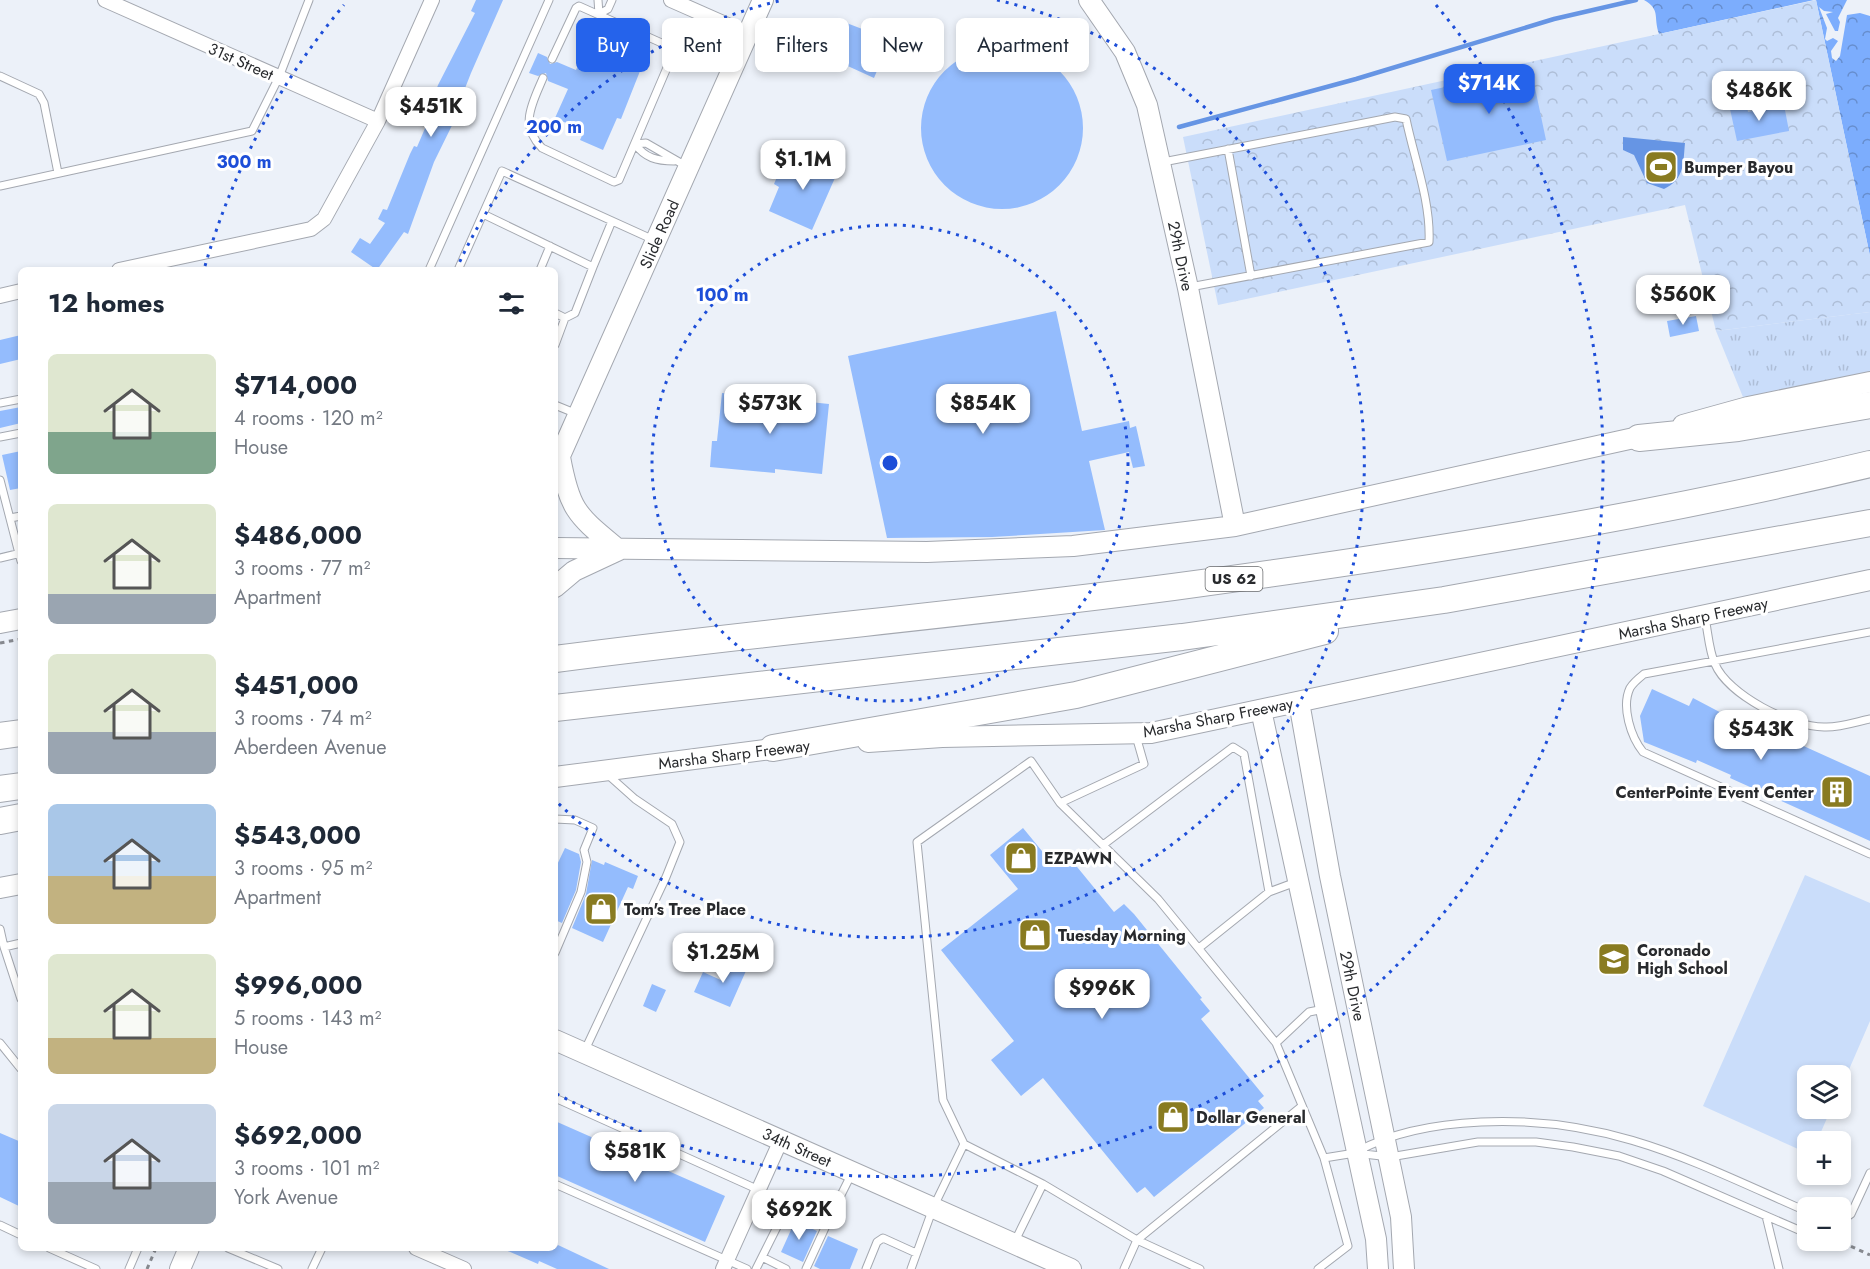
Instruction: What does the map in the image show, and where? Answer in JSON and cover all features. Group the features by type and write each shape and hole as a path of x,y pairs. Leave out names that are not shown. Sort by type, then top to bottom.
{"highway":[{"path":"1639,438 1738,428 1870,405"},
{"name":"US 62","path":"558,659 1170,588 1428,552 1802,480 1870,464"},
{"path":"563,707 1182,637 1444,600 1870,523"},
{"path":"772,748 1076,696 1444,600"},
{"path":"0,736 18,733"},
{"path":"0,789 18,786"},
{"path":"0,821 18,818"}],"main road":[{"name":"Slide Road","path":"561,451 656,241 682,164 763,0"},
{"name":"29th Drive","path":"1089,0 1108,24 1137,76 1160,163 1188,288 1235,526"},
{"path":"558,548 927,552 1073,546 1235,526 1639,438 1748,407 1870,382"},
{"path":"561,451 567,495 582,519 619,550"},
{"path":"558,584 574,571 619,550"},
{"name":"Marsha Sharp Freeway","path":"559,775 772,748 942,737 1151,733 1870,580"},
{"path":"0,623 18,620"},
{"name":"29th Drive","path":"1299,702 1330,876 1390,1157 1401,1217 1404,1269"},
{"name":"29th Drive","path":"1261,710 1296,882 1376,1239 1378,1269"},
{"path":"1296,882 1330,876"},
{"path":"0,888 18,885"},
{"name":"34th Street","path":"558,1041 1071,1269"},
{"path":"182,1268 188,1251"}],"street":[{"name":"31st Street","path":"105,0 378,121"},
{"path":"133,267 311,229 324,219 378,121 432,0"},
{"path":"671,0 748,34"},
{"path":"0,296 18,292"},
{"path":"725,1265 781,1140"},
{"path":"423,1251 464,1269"}],"lane":[{"path":"0,186 252,131 258,124 279,77 309,0"},
{"path":"430,267 549,0"},
{"path":"598,0 599,14"},
{"path":"599,14 608,9 612,0"},
{"path":"543,78 528,121 531,135 542,148 614,182 619,180 675,49 583,6 576,8 552,59"},
{"path":"0,76 39,94 44,103 58,173"},
{"path":"1160,163 1395,117 1406,119 1430,227 1429,242 1188,288"},
{"path":"635,144 646,143 663,150 682,164"},
{"path":"635,144 642,153 658,161 682,164"},
{"path":"1228,149 1251,276"},
{"path":"459,267 502,171 656,241"},
{"path":"483,214 593,267"},
{"path":"558,338 566,318 575,313 612,221"},
{"path":"541,267 550,246"},
{"path":"558,314 566,318"},
{"path":"0,403 18,400"},
{"path":"558,406 579,415"},
{"path":"0,437 18,434"},
{"path":"0,480 18,548"},
{"path":"10,518 18,517"},
{"path":"0,558 18,556"},
{"path":"1705,616 1714,663 1729,686 1757,704 1797,722 1824,728 1870,719"},
{"path":"1870,632 1714,663 1644,674 1631,686 1626,700 1633,739 1643,752 1870,854"},
{"path":"1060,803 1144,764 1135,733"},
{"path":"1103,845 1233,747 1244,754 1269,892"},
{"path":"1200,1269 1137,1240 1043,1184 964,1144 943,1100 917,842 1031,761 1060,803 1158,899 1276,1043 1324,1158 1348,1246 1318,1269"},
{"path":"584,1053 680,842 672,824 635,800 602,770"},
{"path":"558,819 575,820 593,828 584,850 587,861 581,892 558,946"},
{"path":"1199,948 1269,892 1296,882"},
{"path":"0,929 18,990"},
{"path":"3,944 18,943"},
{"path":"1276,1043 1309,1012 1325,1009"},
{"path":"0,1043 18,1065"},
{"path":"558,1099 759,1190"},
{"path":"1124,1269 1137,1240 1302,1106"},
{"path":"1355,1153 1384,1137 1463,1122 1528,1121 1582,1127 1649,1144 1797,1207"},
{"path":"1324,1158 1355,1153 1390,1157 1478,1142 1527,1142 1573,1147 1619,1156 1648,1166 1797,1229"},
{"path":"910,1269 933,1208 964,1144"},
{"path":"806,1269 852,1172"},
{"path":"1851,1210 1870,1173"},
{"path":"1014,1244 1043,1184"},
{"path":"558,1185 725,1265 747,1269"},
{"path":"756,1269 783,1215 789,1209 802,1207 830,1217"},
{"path":"1766,1216 1779,1269"},
{"path":"0,1226 18,1234"},
{"path":"866,1269 877,1242 883,1238 916,1253"},
{"path":"57,1251 96,1269"},
{"path":"129,1269 137,1251"},
{"path":"235,1251 278,1269"},
{"path":"312,1269 321,1251"},
{"path":"762,1257 786,1269"}],"path":[{"path":"0,643 18,640"},
{"path":"1851,1246 1870,1255"},
{"path":"147,1269 155,1251"}],"green space":[{"path":"1644,0 1814,0 1659,34 1655,10"},
{"path":"1816,0 1847,0 1838,18 1840,22 1838,31 1835,31 1826,14 1833,12 1824,11 1819,7 1827,28 1825,39 1827,41 1833,38 1838,41 1831,51 1832,58 1836,61 1840,56 1847,15 1860,13 1870,16 1870,256"},
{"path":"1816,0 1870,256 1870,312 1716,331 1685,205 1218,305 1183,137"},
{"path":"1870,312 1870,375 1745,402 1716,331"},
{"path":"1805,875 1870,903 1870,1021 1851,1065 1797,1065 1797,1119 1827,1119 1821,1131 1797,1131 1797,1148 1703,1106"}],"shaded area":[{"name":"Bumper Bayou","path":"1623,137 1685,143 1682,170 1676,180 1664,189 1647,183 1634,155 1623,150"}],"building":[{"path":"476,0 503,0 460,101 463,103 434,162 408,234 404,232 379,267 373,267 351,252 360,238 370,244 385,223 378,219 383,209 387,210 410,154 414,146 417,147 438,98 434,96 438,85 475,13 471,11"},
{"path":"849,24 861,29 861,72 877,72 874,78 849,67"},
{"path":"538,53 547,57 550,64 557,62 576,72 640,72 621,119 617,118 603,150 580,140 584,131 555,118 568,89 548,81 546,73 538,76 529,73"},
{"path":"956,61 956,72 1060,72 1070,83 1082,112 1082,144 1070,173 1047,196 1018,208 986,208 957,196 934,173 922,144 922,112 927,97 934,83"},
{"path":"1531,69 1546,140 1447,161 1431,90"},
{"path":"1784,105 1789,131 1737,141 1730,109 1747,106 1748,112"},
{"path":"798,153 838,171 812,230 769,211 779,187 774,184 779,172 788,176"},
{"path":"1056,311 1082,431 1129,421 1130,428 1136,426 1145,466 1133,468 1129,452 1089,461 1105,530 992,537 887,538 848,356"},
{"path":"1696,316 1699,331 1670,337 1667,321"},
{"path":"18,336 18,360 0,364 0,340"},
{"path":"722,393 829,404 822,474 775,469 775,473 710,467 712,441 717,441"},
{"path":"18,408 18,424 0,428 0,411"},
{"path":"18,452 18,489 10,490 2,455"},
{"path":"1652,689 1689,706 1693,698 1750,728 1751,725 1785,740 1788,739 1870,776 1870,841 1730,778 1731,775 1697,760 1696,763 1644,742 1640,716"},
{"path":"1023,828 1051,862 1064,851 1114,912 1124,904 1134,914 1202,998 1200,999 1210,1011 1201,1019 1264,1096 1258,1101 1264,1108 1154,1197 1145,1187 1137,1193 1043,1078 1021,1096 991,1060 1014,1041 941,950 1018,889 990,855"},
{"path":"565,848 579,854 581,862 576,890 562,923 558,921 558,863"},
{"name":"Tom's Tree Place","path":"592,860 604,865 605,862 638,876 633,889 628,887 603,942 572,928 586,894"},
{"path":"734,957 749,964 730,1007 694,992 703,972 723,981"},
{"path":"652,984 666,990 656,1012 643,1006"},
{"path":"558,1122 725,1196 705,1242 558,1176"},
{"path":"0,1133 18,1141 18,1206 0,1197"},
{"path":"795,1221 817,1231 803,1262 781,1252"},
{"path":"828,1236 858,1249 850,1269 820,1269 814,1266"},
{"path":"558,1245 609,1269 557,1269 539,1261 538,1264 508,1251 558,1251"}],"waterway":[{"path":"1179,127 1356,79 1554,19 1636,0"}],"place":[{"name":"Bumper Bayou","path":"1661,167"},
{"name":"CenterPointe Event Center","path":"1837,792"},
{"name":"EZPAWN","path":"1021,858"},
{"name":"Tom's Tree Place","path":"601,909"},
{"name":"Tuesday Morning","path":"1035,935"},
{"name":"Coronado High School","path":"1614,959"},
{"name":"Dollar General","path":"1173,1117"}]}
